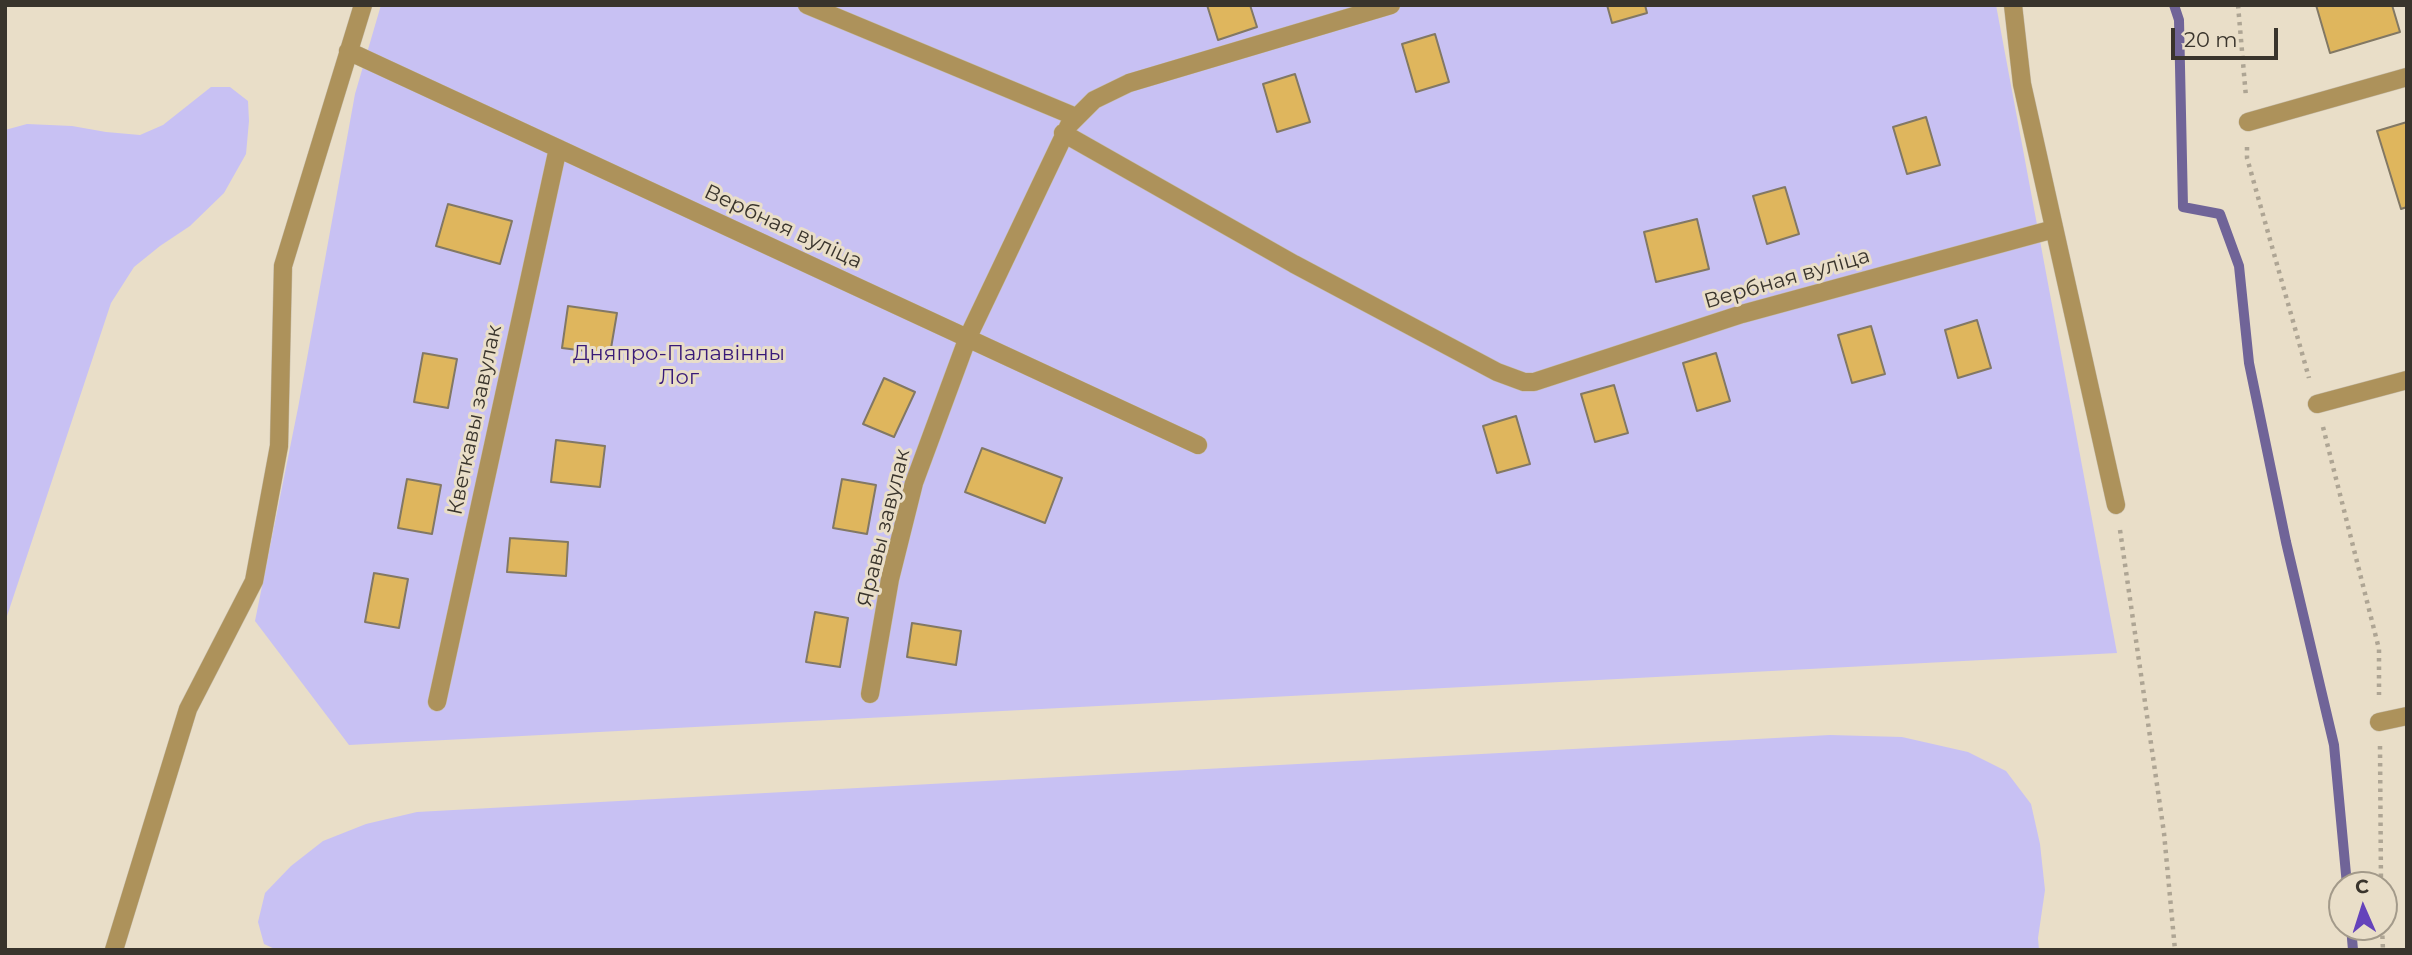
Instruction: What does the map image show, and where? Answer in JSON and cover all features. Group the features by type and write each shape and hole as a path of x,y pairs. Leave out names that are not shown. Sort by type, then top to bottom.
{"street":[{"path":"114,950 188,709 254,581 279,446 283,266 363,5"},
{"path":"807,5 1076,117"},
{"name":"Яравы завулак","path":"870,694 890,579 915,483 968,337 1063,133 1094,100 1129,83 1391,5"},
{"path":"2013,5 2022,84 2116,505"},
{"name":"Вербная вуліца","path":"348,51 1198,445"},
{"path":"2248,122 2407,77"},
{"name":"Вербная вуліца","path":"1063,133 1168,194 1410,326 1497,372 1524,382 1534,382 1742,314 2054,229"},
{"name":"Кветкавы завулак","path":"437,702 558,148"},
{"path":"2316,404 2407,380"},
{"path":"2379,722 2407,716"}],"path":[{"path":"2238,5 2248,122 2247,158 2316,404 2379,649 2381,871"},
{"path":"2116,505 2164,834 2175,950"}],"green space":[{"name":"Дняпро-Палавінны Лог","path":"381,5 1996,5 2117,653 349,745 255,621 298,408 355,94"},
{"path":"211,87 230,87 248,101 246,154 224,193 190,226 134,267 111,303 5,622 5,130 27,124 72,126 140,135 163,125"},
{"path":"1830,735 1902,737 1968,752 2006,771 2031,804 2040,844 2045,890 2038,938 2039,950 277,950 264,944 258,922 265,893 291,866 323,841 366,824 417,812"}],"building":[{"path":"1207,5 1250,5 1257,27 1218,40"},
{"path":"1607,5 1645,5 1647,13 1612,23"},
{"path":"2316,5 2392,5 2400,32 2330,53"},
{"path":"1435,34 1449,82 1416,92 1402,44"},
{"path":"1295,74 1310,122 1277,132 1263,84"},
{"path":"1926,117 1940,165 1907,174 1893,127"},
{"path":"2407,122 2407,207 2401,209 2377,131"},
{"path":"1785,187 1799,234 1767,244 1753,196"},
{"path":"448,204 512,221 500,264 436,246"},
{"path":"1697,219 1709,269 1656,282 1644,232"},
{"path":"568,306 617,313 610,354 562,348"},
{"path":"1977,320 1991,368 1958,378 1945,330"},
{"path":"1871,326 1885,374 1852,383 1838,335"},
{"path":"423,353 457,359 448,408 414,402"},
{"path":"1716,353 1730,401 1697,411 1683,363"},
{"path":"884,378 915,392 894,437 863,424"},
{"path":"1614,385 1628,433 1595,442 1581,394"},
{"path":"1516,416 1530,464 1497,473 1483,426"},
{"path":"556,440 605,446 600,487 551,482"},
{"path":"982,448 1062,478 1045,523 965,492"},
{"path":"407,479 441,485 432,534 398,528"},
{"path":"842,479 876,485 867,534 833,528"},
{"path":"510,538 568,542 566,576 507,572"},
{"path":"374,573 408,579 399,628 365,622"},
{"path":"815,612 848,618 840,667 806,662"},
{"path":"912,623 961,631 956,665 907,657"}],"waterway":[{"path":"2174,5 2179,20 2183,207 2220,214 2239,266 2249,363 2286,542 2334,745 2346,871"},
{"path":"2352,941 2353,950"}]}
